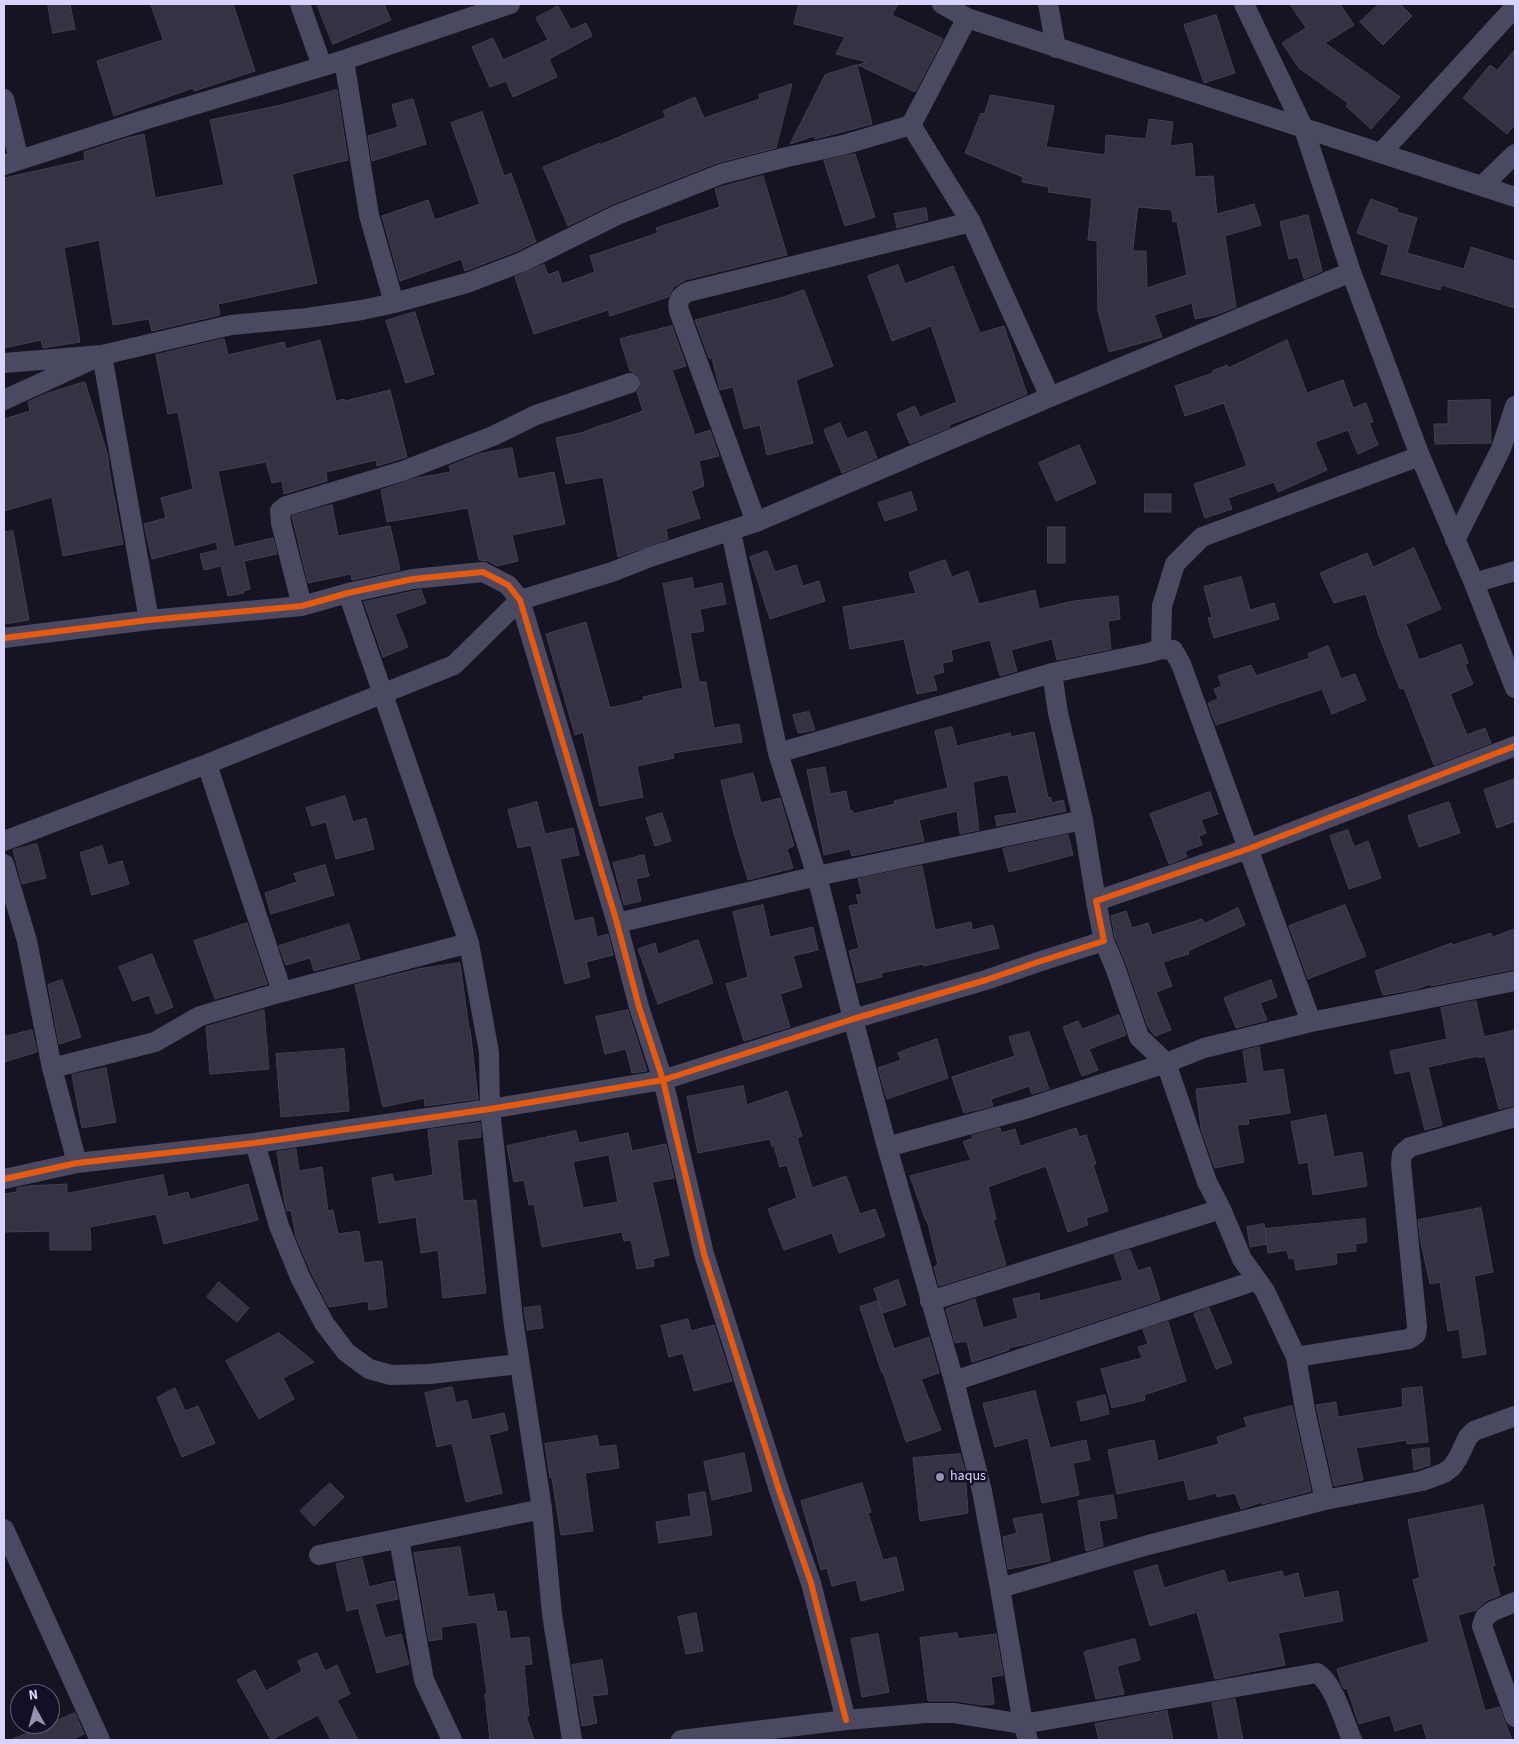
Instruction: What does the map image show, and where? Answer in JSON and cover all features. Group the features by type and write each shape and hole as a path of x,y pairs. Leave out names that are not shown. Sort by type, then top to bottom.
{"street":[{"path":"300,4 322,66"},
{"path":"4,99 12,162 344,60 507,4"},
{"path":"942,4 967,18 1056,48 1515,197"},
{"path":"1048,4 1056,48"},
{"path":"1244,4 1304,129 1351,272 1420,456 1474,583 1515,688"},
{"path":"1381,153 1515,7"},
{"path":"4,363 102,355 231,325 307,318 394,303 467,283 513,265 617,215 721,174 843,145 912,125 967,18"},
{"path":"344,60 369,215 394,303"},
{"path":"912,125 971,222 1050,397"},
{"path":"1482,186 1515,154"},
{"path":"756,522 679,310 678,303 681,296 688,292 971,222"},
{"path":"4,841 206,764 454,665 520,600 612,572 650,557 731,532 1351,272"},
{"path":"4,400 102,355"},
{"path":"102,355 149,620"},
{"path":"302,606 281,523 280,511 286,506 403,471 493,436 536,415 630,383"},
{"path":"1455,540 1501,450 1515,406"},
{"path":"1161,649 1162,606 1175,564 1202,537 1420,456"},
{"path":"731,532 778,753 817,876 886,1147 954,1381 982,1491 1026,1732"},
{"path":"1474,583 1515,571"},
{"path":"4,638 149,620 302,606 348,593 413,579 483,572 508,585 520,600 617,923 639,1006 663,1080 704,1254 780,1493 811,1583 846,1720"},
{"path":"348,593 469,943 489,1052 490,1109 519,1364 542,1509 552,1614 572,1740"},
{"path":"778,753 1052,673 1161,649 1173,650 1181,664 1311,1022"},
{"path":"1052,673 1058,713 1083,820 1104,941 1139,1037 1166,1063 1207,1182 1242,1259 1265,1291 1296,1356 1306,1416 1324,1500"},
{"path":"1096,901 1248,849 1515,746"},
{"path":"206,764 282,992"},
{"path":"617,923 817,876 1083,820"},
{"path":"4,864 27,941 52,1068 77,1163"},
{"path":"4,1179 77,1163 255,1143 490,1109 663,1080 852,1019 986,980 1104,941"},
{"path":"52,1068 154,1042 200,1016 282,992 469,943"},
{"path":"886,1147 1024,1108 1166,1063 1204,1048 1311,1022 1515,981"},
{"path":"1296,1356 1409,1339 1416,1334 1417,1326 1401,1164 1402,1154 1410,1147 1515,1117"},
{"path":"255,1143 280,1226 300,1277 324,1323 346,1352 369,1369 391,1374 430,1374 519,1364"},
{"path":"930,1301 1221,1210"},
{"path":"954,1381 1257,1280"},
{"path":"1000,1588 1148,1545 1324,1500 1422,1481 1444,1473 1452,1466 1468,1437 1474,1431 1515,1416"},
{"path":"319,1555 542,1509"},
{"path":"4,1528 100,1740"},
{"path":"398,1539 424,1680 452,1740"},
{"path":"1515,1602 1485,1617 1482,1626 1515,1717"},
{"path":"681,1740 846,1720 926,1713 954,1713 1026,1732 1317,1673 1325,1678 1330,1687 1352,1740"}],"building":[{"path":"48,4 70,4 75,29 53,33"},
{"path":"151,4 233,4 255,71 194,91 193,88 114,116 97,61 163,40"},
{"path":"317,4 384,4 391,20 333,44"},
{"path":"799,4 898,4 892,15 943,39 915,92 858,65 867,62 836,54 845,37 794,24"},
{"path":"1290,4 1340,4 1354,25 1325,43 1400,97 1371,129 1346,106 1348,103 1299,68 1282,43 1306,28"},
{"path":"1379,4 1400,4 1412,16 1383,45 1360,22"},
{"path":"558,6 571,30 586,23 592,36 549,59 557,77 513,97 506,81 490,87 472,47 493,38 503,60 548,40 536,18"},
{"path":"1216,15 1235,73 1204,83 1184,25"},
{"path":"1515,50 1515,124 1507,134 1463,98 1490,65 1497,70"},
{"path":"857,65 872,124 815,139 814,136 790,144 825,75"},
{"path":"792,84 776,148 717,163 613,204 568,226 543,167 666,117 663,111 695,97 704,118 760,99 759,95"},
{"path":"337,90 348,160 292,174 317,283 218,304 220,315 152,331 149,319 113,325 99,240 64,248 80,342 43,348 41,340 4,348 4,178 85,160 84,152 144,134 155,198 224,185 210,120 281,105"},
{"path":"991,95 1054,106 1046,147 1105,155 1106,135 1146,139 1149,119 1173,122 1170,146 1192,143 1195,177 1213,176 1217,214 1254,204 1261,225 1225,236 1236,307 1215,315 1195,319 1192,303 1154,315 1162,337 1109,352 1098,311 1097,241 1088,240 1092,198 1048,192 1049,187 1022,182 1023,177 965,153 981,113 984,114","holes":["1138,207 1172,210 1173,222 1177,221 1187,275 1147,288 1146,251 1133,251"]},
{"path":"413,99 426,144 372,161 368,136 398,127 392,105"},
{"path":"482,112 504,176 511,173 536,242 465,271 461,259 400,281 382,216 428,200 435,220 480,204 451,123"},
{"path":"855,154 875,217 845,226 824,161"},
{"path":"763,176 787,255 685,280 674,287 668,297 610,316 608,310 534,334 515,277 544,264 548,275 558,271 562,284 595,272 590,256 658,233 656,228 720,207 715,189"},
{"path":"1371,199 1398,209 1397,212 1417,218 1407,253 1464,269 1471,247 1515,261 1515,308 1442,285 1440,290 1381,274 1389,245 1357,233"},
{"path":"926,208 928,220 897,228 894,214"},
{"path":"1308,215 1322,271 1304,279 1298,257 1289,259 1280,222"},
{"path":"898,265 905,284 953,266 980,333 1004,326 1027,394 949,425 950,427 910,444 897,414 915,406 920,417 957,402 931,326 892,341 868,276"},
{"path":"804,290 833,366 796,380 813,443 767,455 760,425 744,429 733,387 720,390 712,358 709,358 695,320 781,298"},
{"path":"415,312 434,374 406,383 386,321"},
{"path":"672,326 686,366 672,370 695,435 710,430 719,456 699,461 704,486 691,491 700,518 666,529 668,539 618,557 603,477 566,484 556,438 581,433 643,411 637,392 641,386 641,380 637,374 630,371 620,339"},
{"path":"224,339 228,355 284,342 286,349 320,340 336,401 344,399 345,401 390,390 407,457 377,466 376,460 326,472 327,481 284,494 282,481 272,483 266,462 218,471 234,547 273,538 277,554 244,561 250,589 243,591 244,593 228,596 221,566 204,570 200,554 218,550 216,542 152,559 144,524 166,518 161,498 193,489 178,412 168,414 156,355"},
{"path":"1287,340 1307,393 1343,380 1353,408 1366,403 1373,422 1369,423 1378,445 1358,454 1348,430 1315,442 1327,470 1278,492 1274,482 1228,498 1232,509 1205,518 1194,484 1247,466 1224,403 1185,416 1175,386 1213,373 1212,371 1227,365 1228,368"},
{"path":"85,382 108,456 123,544 63,556 52,497 4,511 4,419 30,411 28,402 45,394"},
{"path":"1490,400 1491,443 1435,444 1434,424 1448,424 1448,401"},
{"path":"840,423 847,439 866,431 877,458 842,473 824,430"},
{"path":"1079,445 1096,483 1056,501 1039,463"},
{"path":"512,448 518,479 554,472 565,524 512,535 518,561 497,566 488,561 479,560 468,508 387,522 381,490 417,478 451,472 449,466 479,454"},
{"path":"911,492 917,510 885,521 878,503"},
{"path":"1145,494 1171,494 1171,512 1145,512"},
{"path":"332,505 338,536 390,526 400,570 352,580 351,574 308,583 292,516"},
{"path":"1048,527 1065,527 1065,563 1048,563"},
{"path":"13,531 29,620 4,624 4,532"},
{"path":"1414,548 1441,609 1406,624 1419,660 1461,644 1468,663 1465,665 1473,684 1450,694 1467,735 1485,728 1491,743 1434,765 1404,688 1400,689 1379,636 1366,594 1334,603 1320,573 1367,553 1373,567"},
{"path":"767,551 775,572 796,565 803,586 819,581 825,601 770,619 750,557"},
{"path":"945,560 952,577 968,571 979,604 1035,590 1039,609 1074,601 1118,596 1120,619 1108,621 1111,649 1057,660 1052,639 1011,650 1017,671 1000,676 990,640 951,650 953,661 942,663 944,672 933,675 937,690 917,694 904,639 850,649 843,607 916,593 909,573"},
{"path":"1241,577 1250,610 1274,603 1279,619 1214,638 1208,618 1212,617 1204,587"},
{"path":"692,578 694,589 722,583 726,604 700,609 704,631 690,633 699,682 706,682 714,728 739,724 742,742 673,753 674,758 637,766 643,797 600,806 583,732 575,735 546,634 586,622 610,708 644,700 643,697 683,688 663,584"},
{"path":"421,590 426,603 395,614 408,647 383,657 364,602"},
{"path":"1328,646 1341,679 1355,674 1366,700 1332,714 1322,689 1216,725 1208,703 1218,699 1214,689 1222,686 1218,676 1251,665 1256,676 1310,658 1308,654"},
{"path":"809,712 815,730 798,733 793,715"},
{"path":"952,727 957,746 1010,733 1011,737 1034,732 1048,798 1050,797 1052,803 1063,800 1066,811 997,826 995,816 1017,813 1008,775 1004,775 973,782 979,830 960,834 957,811 919,820 924,841 852,856 850,849 824,855 807,770 825,767 830,794 846,791 850,811 853,811 853,814 895,804 894,801 948,788 935,731"},
{"path":"753,773 761,803 780,798 794,846 787,849 793,868 748,880 721,781"},
{"path":"1515,779 1515,821 1497,828 1484,790"},
{"path":"1210,792 1218,814 1201,820 1206,833 1199,836 1202,845 1185,851 1187,857 1169,864 1150,814"},
{"path":"345,796 353,822 366,818 374,849 336,859 326,822 312,826 306,808"},
{"path":"537,802 545,834 573,828 579,855 560,859 574,921 593,917 597,937 608,934 613,955 586,962 590,977 565,984 531,845 518,848 508,810"},
{"path":"1449,802 1460,833 1419,847 1408,816"},
{"path":"662,813 671,841 655,846 646,818"},
{"path":"1348,830 1354,847 1368,841 1381,878 1349,889 1330,836"},
{"path":"1068,835 1073,855 1009,872 1003,849"},
{"path":"37,844 46,878 22,884 13,850"},
{"path":"102,846 108,865 122,861 129,884 92,895 80,853"},
{"path":"644,855 649,876 636,879 641,901 624,905 613,863"},
{"path":"325,865 334,895 271,914 265,893 297,882 294,874"},
{"path":"922,866 935,930 971,922 972,930 993,925 999,948 924,966 923,964 881,973 882,977 857,983 849,951 859,948 849,906 859,904 856,895 862,894 858,879"},
{"path":"763,905 770,937 813,927 818,950 793,956 802,987 780,994 790,1027 744,1041 726,984 748,977 733,912"},
{"path":"1345,905 1366,956 1308,979 1289,926"},
{"path":"1238,908 1245,925 1188,951 1189,954 1163,962 1172,986 1156,992 1171,1030 1155,1036 1148,1027 1115,937 1111,916 1126,911 1132,928 1148,923 1152,935 1202,919 1205,923"},
{"path":"247,923 267,984 215,999 194,941"},
{"path":"349,924 360,959 314,971 310,958 286,965 279,946"},
{"path":"1515,929 1515,969 1431,986 1430,984 1417,989 1383,995 1375,971 1452,943 1453,945 1491,933 1492,937"},
{"path":"698,940 713,983 658,1004 638,949 655,943 658,954"},
{"path":"152,954 173,1007 156,1014 149,995 133,1001 119,967"},
{"path":"460,963 478,1099 425,1106 424,1098 383,1107 355,985 418,969"},
{"path":"62,980 81,1037 59,1044 48,985"},
{"path":"1271,980 1277,997 1260,1003 1267,1020 1236,1028 1224,998"},
{"path":"1476,1001 1484,1037 1515,1030 1515,1105 1499,1109 1485,1056 1428,1067 1442,1125 1425,1130 1410,1071 1395,1074 1390,1051 1447,1039 1441,1008"},
{"path":"264,1010 269,1069 210,1074 206,1027"},
{"path":"628,1010 647,1071 632,1073 626,1049 605,1054 596,1017"},
{"path":"1119,1015 1126,1035 1089,1049 1098,1070 1082,1076 1063,1027 1078,1021 1082,1029"},
{"path":"32,1030 37,1052 4,1062 4,1037"},
{"path":"1029,1032 1049,1089 1032,1094 1029,1086 991,1099 993,1106 964,1113 952,1077 1015,1056 1009,1037"},
{"path":"937,1039 948,1078 887,1099 878,1068 901,1060 898,1053"},
{"path":"1259,1047 1263,1072 1283,1069 1290,1113 1248,1119 1249,1124 1237,1125 1244,1162 1215,1168 1201,1129 1196,1089 1248,1083 1243,1051"},
{"path":"344,1049 349,1111 281,1117 276,1054"},
{"path":"106,1068 116,1122 82,1128 72,1075"},
{"path":"743,1086 747,1105 787,1091 802,1136 797,1138 812,1188 846,1176 860,1214 875,1209 885,1236 839,1253 832,1233 784,1250 768,1209 797,1198 787,1165 780,1167 770,1139 698,1153 687,1097"},
{"path":"1326,1115 1334,1157 1362,1152 1367,1186 1313,1195 1308,1162 1299,1164 1291,1122"},
{"path":"480,1123 481,1137 457,1140 463,1201 476,1200 486,1293 443,1298 438,1250 421,1253 416,1217 379,1223 372,1178 392,1174 394,1182 433,1175 428,1130"},
{"path":"1000,1128 1001,1133 1015,1129 1020,1146 1076,1128 1079,1137 1086,1135 1096,1164 1093,1165 1108,1211 1086,1218 1088,1225 1068,1232 1046,1166 988,1187 996,1219 993,1220 1006,1265 939,1286 934,1267 938,1265 927,1220 910,1176 971,1160 963,1142 973,1138 972,1136"},
{"path":"576,1131 579,1143 628,1133 632,1151 666,1144 674,1178 652,1182 669,1255 653,1259 654,1266 637,1269 631,1240 624,1241 622,1232 542,1247 534,1204 529,1205 524,1180 514,1182 507,1146","holes":["609,1155 618,1202 583,1208 573,1162"]},
{"path":"296,1149 299,1171 322,1167 328,1211 333,1210 338,1234 359,1231 364,1263 382,1261 387,1307 369,1310 368,1301 329,1307 296,1237 291,1210 287,1211 285,1204 277,1152"},
{"path":"163,1175 168,1197 188,1192 190,1200 248,1184 258,1220 164,1244 156,1214 90,1227 91,1250 50,1250 50,1231 4,1232 4,1194 17,1192 17,1188 67,1184 67,1193"},
{"path":"1481,1208 1493,1272 1474,1276 1486,1354 1463,1358 1459,1329 1448,1331 1440,1282 1430,1284 1418,1220"},
{"path":"1365,1219 1367,1242 1355,1244 1356,1251 1336,1253 1337,1264 1296,1270 1294,1258 1289,1259 1287,1250 1268,1253 1265,1229"},
{"path":"1264,1224 1267,1244 1250,1247 1247,1227"},
{"path":"1130,1250 1138,1271 1150,1267 1160,1300 1031,1343 1008,1348 1009,1350 972,1362 967,1341 955,1343 946,1309 975,1299 983,1328 1018,1318 1013,1299 1039,1293 1040,1301 1123,1280 1114,1255"},
{"path":"898,1280 906,1305 883,1313 874,1289"},
{"path":"219,1282 249,1308 237,1322 207,1297"},
{"path":"878,1301 894,1349 929,1337 939,1373 921,1379 941,1430 906,1442 860,1307"},
{"path":"540,1306 543,1328 527,1330 524,1308"},
{"path":"1209,1308 1232,1363 1216,1369 1194,1314"},
{"path":"688,1319 691,1331 714,1325 732,1381 694,1391 683,1353 669,1357 661,1326"},
{"path":"1168,1322 1186,1381 1144,1395 1145,1400 1112,1408 1101,1369 1142,1358 1138,1347 1148,1344 1143,1330"},
{"path":"279,1333 314,1362 283,1378 294,1399 259,1419 226,1361"},
{"path":"452,1387 456,1403 467,1400 472,1420 504,1413 508,1430 489,1435 502,1493 466,1502 452,1443 437,1447 425,1393"},
{"path":"1422,1387 1428,1442 1407,1444 1407,1440 1356,1448 1363,1480 1334,1486 1316,1405 1336,1402 1338,1417 1403,1407 1402,1389"},
{"path":"175,1388 185,1411 198,1406 215,1443 182,1457 157,1398"},
{"path":"1035,1391 1050,1448 1086,1440 1090,1460 1073,1463 1079,1495 1042,1503 1028,1438 995,1447 983,1404"},
{"path":"1105,1395 1109,1414 1081,1421 1077,1402"},
{"path":"1292,1406 1311,1491 1262,1504 1262,1502 1241,1509 1235,1493 1217,1497 1216,1493 1189,1500 1184,1480 1117,1494 1108,1450 1154,1440 1158,1461 1219,1444 1217,1437 1247,1427 1244,1418"},
{"path":"597,1436 599,1447 616,1445 619,1468 585,1473 593,1531 561,1535 545,1444"},
{"path":"1429,1448 1430,1465 1414,1470 1412,1450"},
{"path":"744,1453 752,1491 712,1500 704,1462"},
{"name":"haqus","path":"960,1454 965,1471 968,1513 920,1521 913,1458"},
{"path":"330,1483 344,1497 314,1526 300,1511"},
{"path":"862,1483 871,1512 868,1513 883,1560 896,1557 904,1590 861,1601 856,1580 832,1586 827,1568 821,1570 801,1501"},
{"path":"705,1492 712,1535 659,1543 656,1522 691,1516 688,1495"},
{"path":"1113,1495 1117,1518 1099,1521 1103,1546 1086,1551 1078,1501"},
{"path":"1483,1505 1495,1566 1492,1566 1500,1595 1486,1601 1476,1610 1458,1615 1485,1711 1499,1707 1512,1740 1427,1740 1422,1723 1395,1731 1390,1715 1359,1724 1347,1688 1344,1689 1337,1669 1429,1642 1413,1580 1420,1578 1408,1520"},
{"path":"1042,1514 1050,1561 1008,1569 1003,1537 1017,1533 1013,1519"},
{"path":"460,1547 468,1597 494,1594 497,1612 506,1611 510,1639 529,1637 532,1664 524,1665 529,1716 526,1716 534,1740 490,1740 485,1694 487,1694 477,1622 441,1627 442,1639 429,1641 414,1553"},
{"path":"362,1558 369,1587 394,1581 398,1599 375,1604 385,1638 401,1634 409,1664 377,1673 358,1608 347,1611 336,1564"},
{"path":"1157,1565 1164,1588 1224,1570 1228,1583 1282,1571 1284,1577 1298,1573 1304,1598 1338,1591 1343,1621 1278,1633 1285,1665 1215,1679 1197,1612 1150,1626 1134,1572"},
{"path":"696,1613 703,1651 686,1654 678,1617"},
{"path":"957,1633 958,1639 996,1634 1003,1675 991,1677 994,1704 982,1705 956,1701 928,1701 920,1638"},
{"path":"878,1634 889,1692 862,1697 851,1639"},
{"path":"1135,1639 1140,1660 1117,1666 1124,1694 1096,1699 1084,1652"},
{"path":"317,1653 325,1671 337,1665 350,1694 337,1700 358,1740 331,1740 318,1715 271,1740 237,1680 255,1670 266,1691 302,1671 298,1661"},
{"path":"602,1660 608,1694 592,1696 597,1723 582,1726 572,1665"},
{"path":"1235,1699 1243,1740 1219,1740 1212,1703"},
{"path":"1167,1711 1173,1740 1099,1740 1095,1724"},
{"path":"75,1713 84,1734 71,1740 11,1740 25,1734 60,1734 60,1719"}],"cycle path":[{"path":"4,638 149,620 302,606 348,593 413,579 483,572 508,585 520,600 617,923 639,1007 663,1080 704,1254 780,1493 811,1583 846,1720"},
{"path":"4,1179 77,1163 255,1143 490,1109 663,1080 853,1019 986,980 1104,941 1096,901 1248,849 1515,746"}],"place":[{"name":"haqus","path":"940,1477"}]}
